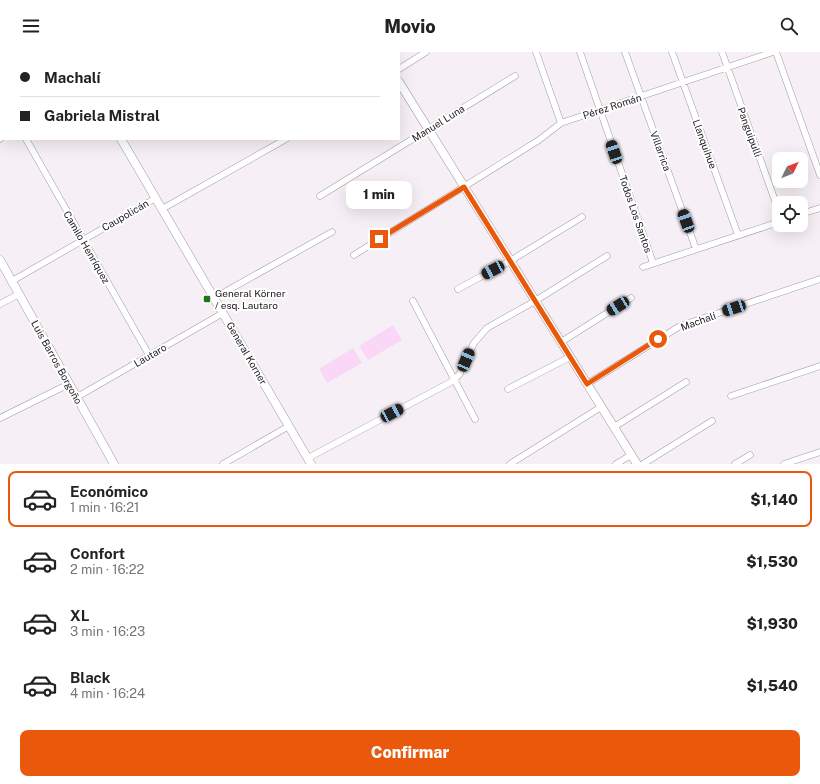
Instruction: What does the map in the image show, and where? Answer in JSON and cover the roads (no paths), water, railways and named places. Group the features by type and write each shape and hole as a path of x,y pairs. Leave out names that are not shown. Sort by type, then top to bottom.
{"street":[{"path":"400,68 426,52"},
{"path":"536,52 561,123"},
{"name":"Todos Los Santos","path":"580,52 653,264"},
{"name":"Villarrica","path":"626,52 696,249"},
{"name":"Llanquihue","path":"672,52 738,235"},
{"name":"Panguipulli","path":"722,52 773,196"},
{"name":"Pérez Román","path":"354,255 539,140 561,123 772,52"},
{"path":"776,52 820,175"},
{"name":"Manuel Luna","path":"320,196 515,76"},
{"path":"400,84 614,427 633,461 616,464"},
{"name":"Camilo Henríquez","path":"27,140 149,355"},
{"name":"General Korner","path":"122,140 310,461"},
{"name":"Caupolicán","path":"162,209 284,140"},
{"name":"Caupolicán","path":"12,281 156,198"},
{"path":"808,212 820,208"},
{"path":"458,289 510,261 582,217"},
{"path":"643,267 772,224"},
{"path":"214,298 332,232"},
{"path":"310,461 454,380 462,370 474,343 482,332 607,256"},
{"name":"Luis Barros Borgoño","path":"0,260 114,464"},
{"name":"Machalí","path":"587,384 680,326 820,279"},
{"path":"0,304 19,294"},
{"path":"561,342 631,298"},
{"path":"413,301 475,419"},
{"name":"Lautaro","path":"77,397 223,313"},
{"path":"508,389 570,357"},
{"path":"731,396 820,366"},
{"path":"614,427 686,382"},
{"path":"0,418 69,384"},
{"path":"510,464 601,407"},
{"path":"643,464 712,421"},
{"path":"222,464 289,426"},
{"path":"784,464 820,452"},
{"path":"735,464 750,455"}],"place":[{"name":"General Körner / esq. Lautaro","path":"207,299"}]}
